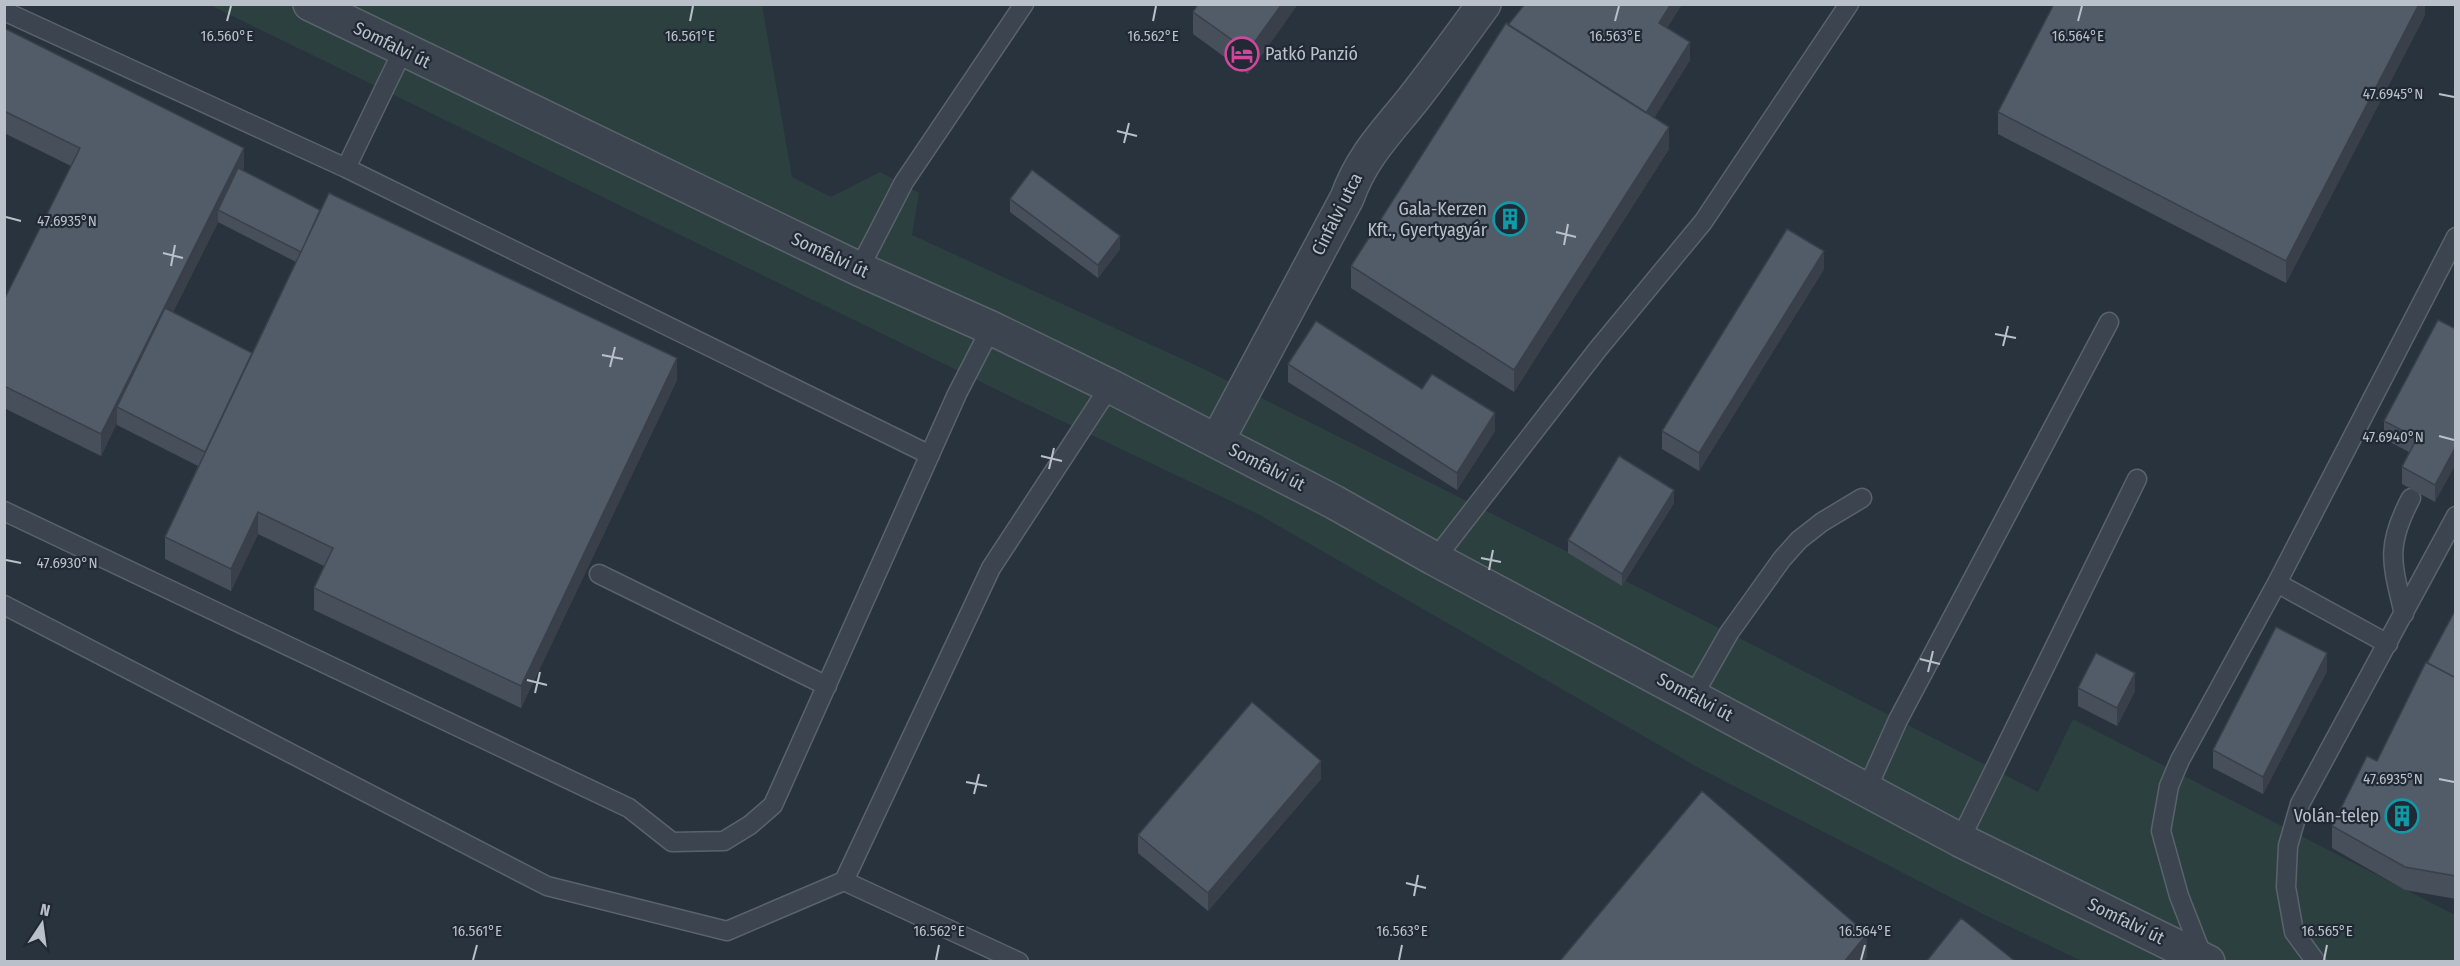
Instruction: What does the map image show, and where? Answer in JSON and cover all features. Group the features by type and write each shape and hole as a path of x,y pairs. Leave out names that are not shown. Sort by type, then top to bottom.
{"street":[{"name":"Somfalvi út","path":"310,4 859,269 991,328 1110,386 1334,502 1435,559 1960,840 2206,961"},
{"name":"Cinfalvi utca","path":"1217,441 1347,198 1355,175 1379,139 1440,65 1484,4"}],"lane":[{"path":"859,269 904,182 1024,4"},
{"path":"1435,559 1598,349 1703,222 1849,4"},
{"path":"4,11 346,168 930,455"},
{"path":"346,168 403,50"},
{"path":"2206,961 2179,896 2161,831 2169,786 2180,760 2277,583 2456,237"},
{"path":"1866,789 1898,720 2109,322"},
{"path":"4,511 629,808 672,842 724,841 750,825 773,806 930,455 991,328"},
{"path":"4,604 547,886 727,931 844,881 991,568 1110,386"},
{"path":"1960,840 2137,479"},
{"path":"1693,696 1729,633 1782,559 1799,540 1822,522 1862,498"},
{"path":"2404,614 2392,564 2393,541 2411,498"},
{"path":"2316,962 2294,932 2286,888 2288,846 2300,804 2456,516"},
{"path":"599,574 827,686"},
{"path":"2277,583 2388,644"},
{"path":"844,881 1019,962"}],"green space":[{"path":"210,5 762,5 792,177 831,197 880,172 919,193 912,235 1206,370 1751,644 2038,792 2073,719 2455,915 2455,961 2082,961 1985,915 1699,768 1258,514 1022,402"}],"building":[{"path":"1198,4 1282,4 1248,51 1193,12"},
{"path":"1525,4 1671,4 1659,23 1690,42 1646,113 1508,25"},
{"path":"2054,4 2419,4 2286,261 1998,112"},
{"name":"Gala-Kerzen Kft., Gyertyagyár","path":"1506,23 1669,127 1514,370 1351,266"},
{"path":"4,28 244,148 101,434 4,386 4,300 80,148 4,111"},
{"path":"238,168 320,210 301,252 218,210"},
{"path":"1032,170 1120,236 1098,265 1010,199"},
{"path":"329,193 677,358 521,686 314,588 333,548 258,512 231,569 165,537"},
{"path":"1787,229 1824,251 1699,453 1662,431"},
{"path":"165,308 252,353 205,452 117,407"},
{"path":"2438,320 2456,329 2456,446 2435,485 2402,467 2417,438 2384,421"},
{"path":"1316,321 1422,389 1432,374 1495,413 1457,473 1288,364"},
{"path":"1619,456 1674,490 1622,574 1568,540"},
{"path":"2456,609 2456,678 2427,663"},
{"path":"2276,627 2327,653 2263,777 2213,750"},
{"path":"2096,653 2135,673 2117,708 2078,688"},
{"name":"Volán-telep","path":"2426,662 2456,678 2456,876 2405,867 2332,826 2367,756 2377,761"},
{"path":"1252,702 1321,761 1208,893 1138,835"},
{"path":"1702,791 1867,934 1844,962 1559,962"},
{"path":"1961,918 2016,962 1926,962"}],"place":[{"name":"Patkó Panzió","path":"1242,54"},
{"name":"Gala-Kerzen Kft., Gyertyagyár","path":"1510,219"},
{"name":"Volán-telep","path":"2402,816"}]}
